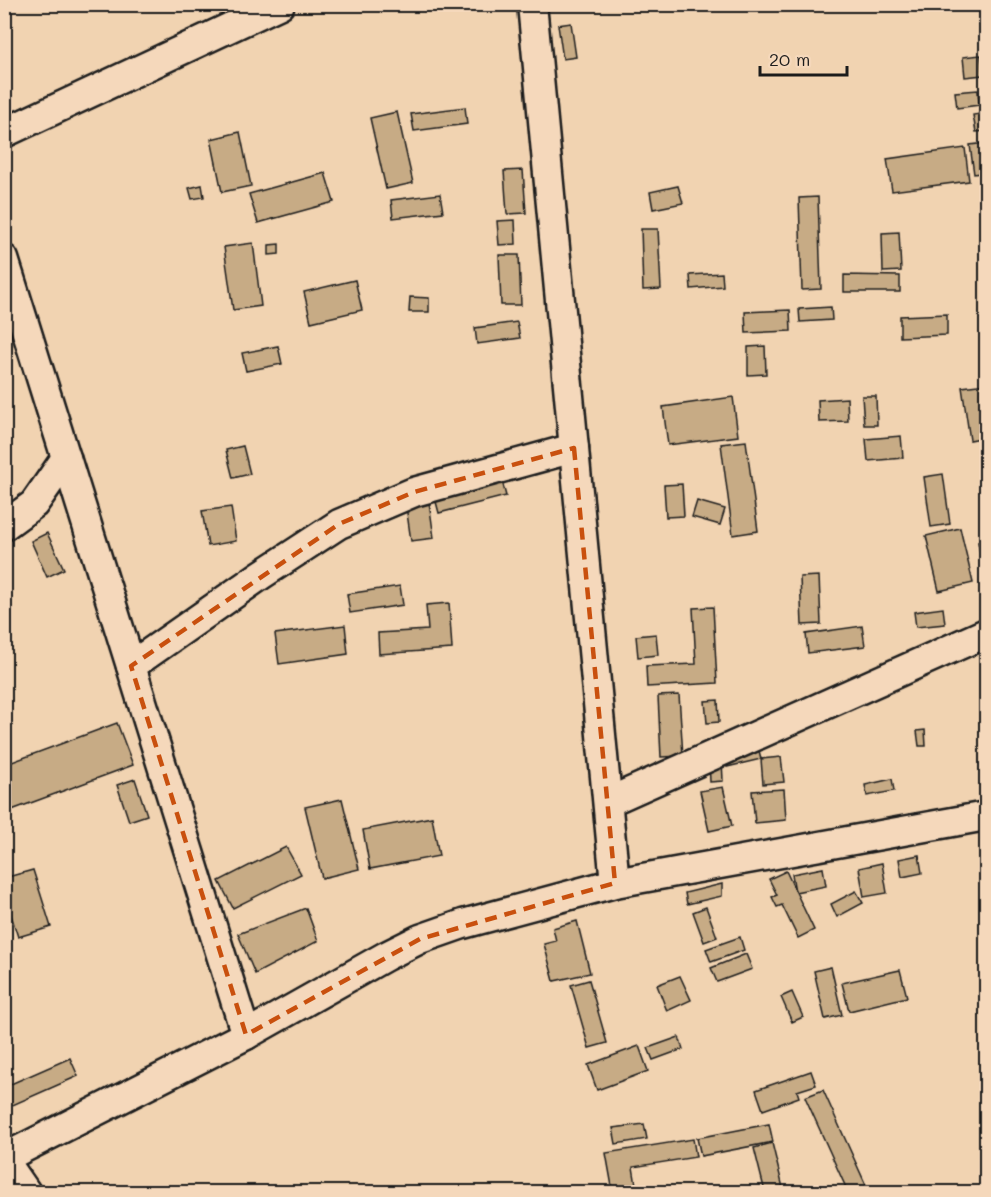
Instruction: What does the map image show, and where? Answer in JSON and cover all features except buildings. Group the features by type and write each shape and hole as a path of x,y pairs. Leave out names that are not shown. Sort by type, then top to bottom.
{"street":[{"path":"4,133 247,12 280,4"},
{"path":"532,4 615,883"},
{"path":"4,259 246,1035"},
{"path":"131,666 261,575 339,524 414,492 574,448"},
{"path":"4,526 34,504 66,458"},
{"path":"608,802 987,633"},
{"path":"26,1192 4,1159 246,1035 420,939 463,924 615,883 987,816"}],"highlighted area":[{"path":"574,448 615,883 420,939 246,1035 131,666 339,524 414,492"}]}
